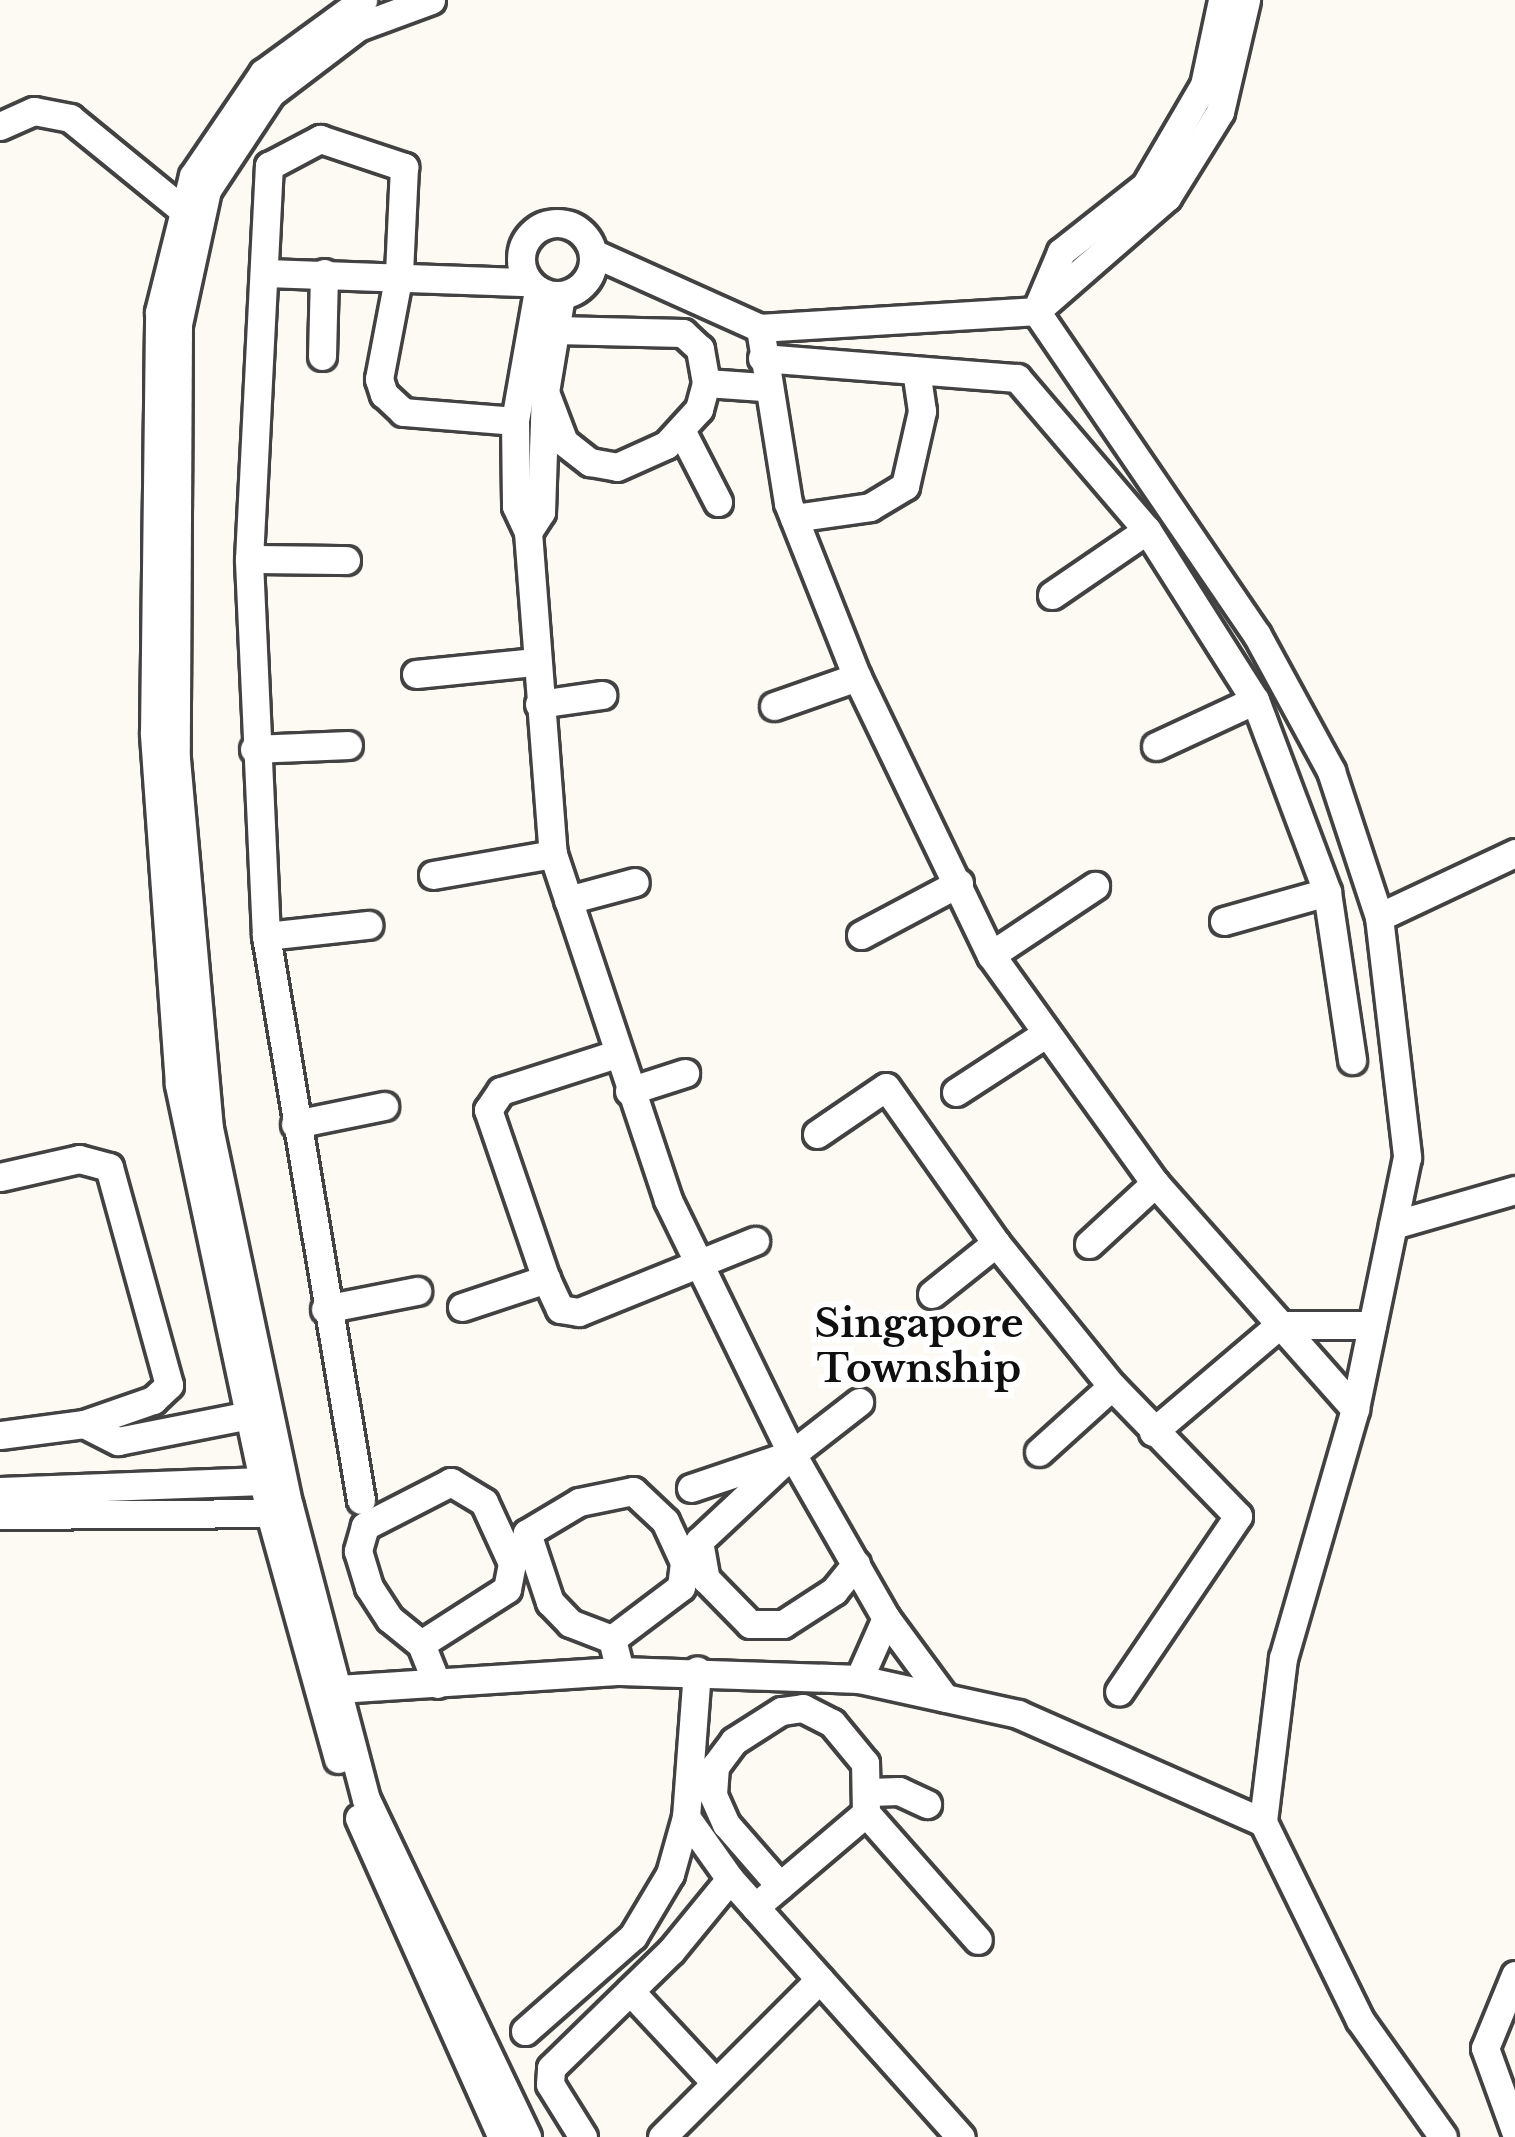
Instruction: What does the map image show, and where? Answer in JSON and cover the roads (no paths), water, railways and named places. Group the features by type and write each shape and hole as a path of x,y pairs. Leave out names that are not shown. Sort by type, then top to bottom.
{"street":[{"path":"363,0 263,73 193,176 159,312 154,733 179,1084 270,1513 373,1860 502,2137"},
{"path":"431,0 358,27 272,93 207,190 178,323 176,759 209,1129 326,1690 366,1799 527,2137"},
{"path":"1036,311 1061,252 1144,186 1168,146 1204,85 1222,0"},
{"path":"528,532 542,512 545,392 555,330 543,289 522,248 547,224 571,225 593,253 760,328 1036,311 1167,197 1220,112 1246,0"},
{"path":"0,126 34,111 70,118 184,211"},
{"path":"361,1499 325,1309 266,936 254,749 249,560 265,273 264,177 278,160 320,139 404,167 399,274 379,379 392,406 515,421"},
{"path":"265,273 399,274 543,289 590,276 593,253"},
{"path":"322,356 323,273"},
{"path":"543,289 515,421 516,506 528,532 554,854 629,1091 698,1263 792,1454 886,1618 945,1698"},
{"path":"1036,311 1257,635 1331,771 1379,916 1407,1157 1355,1409 1283,1658 1263,1822 1360,2020 1443,2137"},
{"path":"760,328 763,387 794,518 857,677 991,956 1155,1183 1355,1409"},
{"path":"545,392 564,442 590,462 617,467 646,458 681,430 699,409 706,383 700,349 683,333 555,330"},
{"path":"762,358 1018,378 1147,530 1256,700 1327,892 1352,1060"},
{"path":"794,518 870,507 905,487 922,410 916,370"},
{"path":"706,383 763,387"},
{"path":"681,430 718,502"},
{"path":"1052,595 1147,530"},
{"path":"249,560 346,560"},
{"path":"416,674 535,662"},
{"path":"774,706 857,677"},
{"path":"539,704 602,695"},
{"path":"1156,746 1256,700"},
{"path":"254,749 348,746"},
{"path":"1379,916 1515,853"},
{"path":"434,875 554,854"},
{"path":"568,900 635,882"},
{"path":"862,935 959,884"},
{"path":"991,956 1095,886"},
{"path":"1224,921 1327,892"},
{"path":"266,936 368,926"},
{"path":"956,1092 1047,1033"},
{"path":"616,1054 501,1090 488,1110 546,1279 569,1314 755,1241"},
{"path":"629,1091 685,1072"},
{"path":"817,1134 886,1087 996,1244 1112,1386 1238,1516 1119,1691"},
{"path":"296,1124 383,1106"},
{"path":"0,1178 80,1159 115,1174 169,1385 153,1400 84,1424 0,1435"},
{"path":"1089,1244 1155,1183"},
{"path":"1393,1225 1515,1190"},
{"path":"932,1294 996,1244"},
{"path":"461,1307 546,1279"},
{"path":"325,1309 417,1291"},
{"path":"1153,1432 1280,1325 1372,1324"},
{"path":"1039,1452 1112,1386"},
{"path":"856,1564 834,1591 784,1624 750,1624 706,1579 699,1541 792,1454 859,1402"},
{"path":"84,1424 118,1441 250,1415"},
{"path":"691,1488 792,1454"},
{"path":"0,1491 263,1481"},
{"path":"421,1644 507,1589 512,1564 484,1502 451,1482 365,1526 358,1551 390,1619 421,1644 437,1684"},
{"path":"633,1491 665,1521 684,1562 681,1587 612,1639 570,1623 550,1602 526,1533 579,1502 633,1491"},
{"path":"0,1515 270,1513"},
{"path":"859,1679 886,1618"},
{"path":"612,1639 620,1671"},
{"path":"525,2031 633,1936 670,1874 686,1817 697,1670"},
{"path":"326,1690 620,1671 859,1679 1018,1714 1263,1822"},
{"path":"780,1886 726,1824 713,1796 716,1766 734,1742 782,1712 803,1708 832,1724 865,1763 867,1802 978,1940"},
{"path":"755,1907 867,1802 899,1791 927,1804"},
{"path":"686,1817 730,1879 962,2137"},
{"path":"583,2137 550,2084 551,2068 630,1991 730,1879"},
{"path":"1515,1975 1485,2048 1515,2131"},
{"path":"662,2137 820,1979"},
{"path":"630,1991 715,2082"}],"district":[{"name":"Singapore Township","path":"919,1348"}]}
